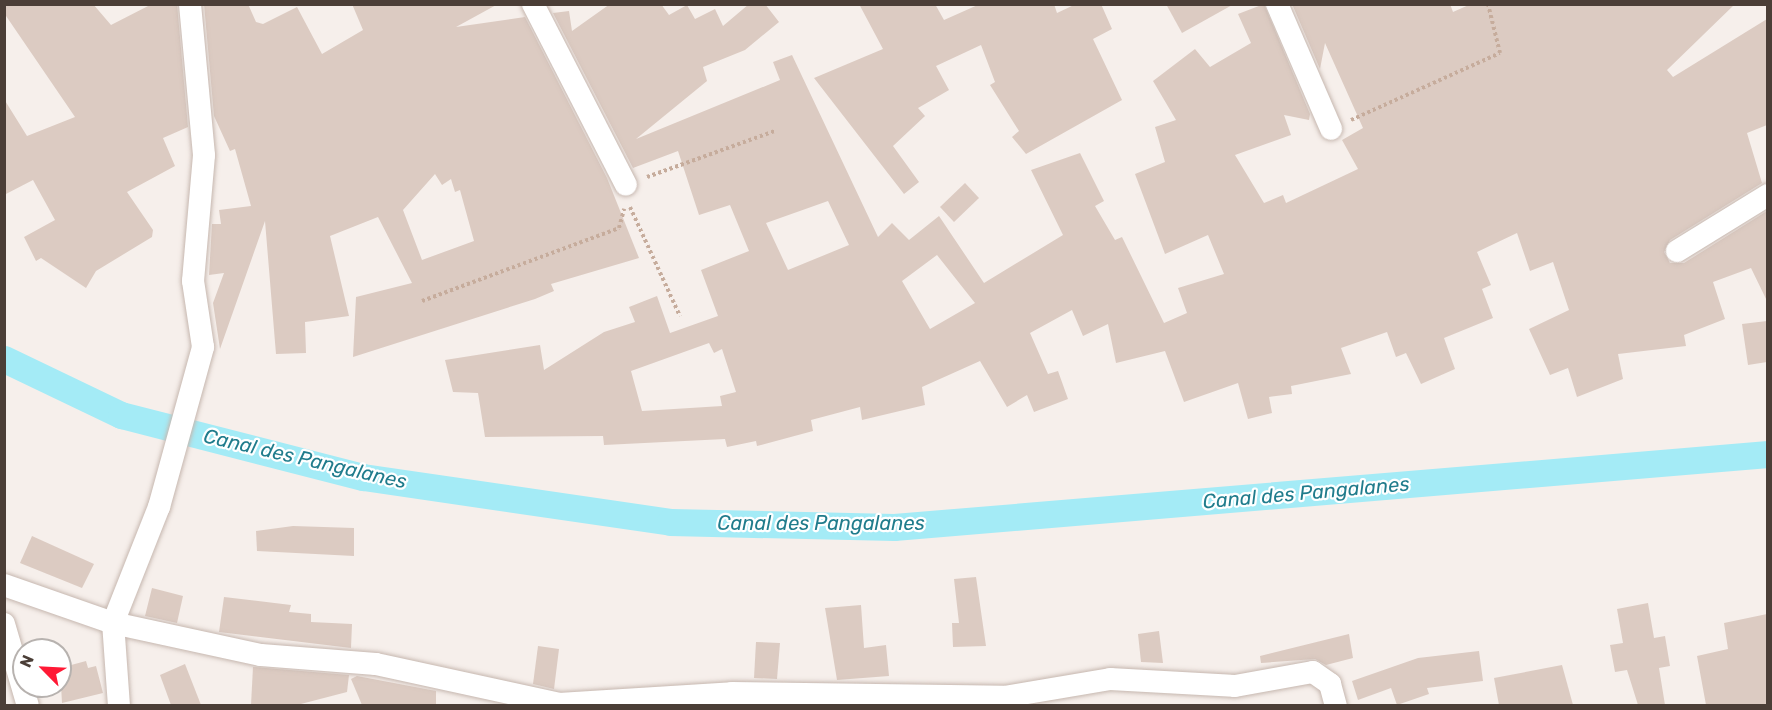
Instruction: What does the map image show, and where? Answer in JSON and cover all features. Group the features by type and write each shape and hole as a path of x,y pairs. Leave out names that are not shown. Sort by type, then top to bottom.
{"street":[{"path":"119,705 113,623 159,507 203,347 193,281 204,155 190,4"},
{"path":"533,4 626,185"},
{"path":"1277,4 1331,129"},
{"path":"1677,251 1767,195"},
{"path":"4,585 113,623 261,655 376,664 559,704 732,693 1004,697 1110,679 1234,686 1313,672 1330,684 1336,705"},
{"path":"4,624 28,705"}],"path":[{"path":"1331,129 1500,52 1488,4"},
{"path":"626,185 775,131"},
{"path":"422,301 619,228 627,201 680,316"}],"building":[{"path":"4,4 93,4 111,25 152,4 177,4 188,127 163,138 175,166 127,192 153,230 152,237 96,271 86,288 41,258 36,261 24,237 55,220 33,180 4,195 4,99 27,136 75,117 4,13"},
{"path":"204,4 248,4 256,22 263,24 297,7 322,54 363,30 352,4 498,4 456,27 525,17 607,178 639,258 551,284 554,291 535,299 353,357 356,297 412,283 378,217 330,236 349,316 305,322 306,353 276,354 265,221 220,349 213,303 224,273 209,275 212,224 221,224 219,210 251,206 235,149 230,151 214,116","holes":["435,174 442,185 451,179 455,192 460,190 474,241 422,260 403,210"]},
{"path":"610,4 661,4 669,15 687,5 695,19 715,9 723,26 749,4 765,4 779,22 745,50 703,67 707,81 636,139 780,80 773,62 792,55 878,237 892,223 909,240 939,216 984,283 1063,235 1031,170 1080,153 1104,201 1095,206 1115,240 1122,237 1164,323 1187,313 1178,288 1224,274 1208,235 1165,254 1135,174 1165,162 1155,127 1176,120 1153,81 1195,49 1210,67 1251,43 1238,14 1264,4 1310,114 1309,120 1284,115 1291,135 1235,155 1264,203 1283,195 1286,203 1358,169 1342,140 1363,128 1325,43 1320,69 1292,4 1450,4 1453,12 1471,4 1735,4 1667,70 1673,77 1767,19 1767,125 1747,133 1762,183 1670,240 1664,252 1670,263 1684,263 1767,211 1767,301 1751,268 1713,282 1725,319 1684,335 1686,346 1618,354 1623,379 1577,397 1568,368 1550,375 1529,329 1569,310 1553,262 1530,271 1517,233 1477,252 1491,285 1482,289 1493,318 1444,338 1455,369 1421,384 1406,353 1396,357 1387,332 1341,348 1351,374 1291,386 1292,394 1269,397 1272,413 1248,419 1238,383 1184,402 1165,351 1116,363 1108,324 1083,336 1072,310 1030,333 1048,374 1058,371 1068,399 1034,412 1027,395 1007,407 980,361 922,387 925,405 862,420 860,407 811,420 813,431 757,446 756,441 727,447 725,439 604,445 603,436 485,437 478,393 453,392 445,360 540,345 544,370 604,332 635,322 629,307 657,296 670,333 718,316 701,270 749,251 730,205 699,215 678,151 633,168 553,13 569,11 572,31","holes":["828,201 849,245 788,270 766,223","937,255 975,303 930,329 902,281","709,343 714,353 722,349 736,392 720,396 722,406 642,411 631,371"]},
{"path":"859,4 935,4 944,20 980,4 1054,4 1057,13 1076,4 1101,4 1112,29 1093,39 1122,100 1026,154 1012,137 1019,131 990,85 995,82 981,45 936,66 949,90 918,108 925,116 893,146 919,182 904,194 814,78 883,49"},
{"path":"1166,4 1234,4 1182,33"},
{"path":"965,183 979,198 954,222 940,207"},
{"path":"1767,321 1767,362 1748,365 1742,324"},
{"path":"293,526 354,528 354,556 257,551 256,531"},
{"path":"32,536 94,564 82,588 20,563"},
{"path":"976,577 986,646 953,647 952,623 959,623 954,579"},
{"path":"152,588 183,596 177,623 145,616"},
{"path":"224,597 291,605 289,612 311,614 311,622 352,624 351,648 219,632"},
{"path":"1648,603 1654,638 1665,636 1670,666 1659,668 1665,705 1638,705 1627,670 1615,672 1610,645 1623,643 1617,609"},
{"path":"861,605 864,648 886,645 889,676 837,680 825,608"},
{"path":"1767,614 1767,705 1706,705 1697,656 1728,649 1724,623"},
{"path":"1159,631 1163,663 1141,662 1138,634"},
{"path":"1349,634 1353,658 1326,665 1315,659 1261,663 1260,656"},
{"path":"756,642 780,643 777,679 754,678"},
{"path":"538,646 559,649 554,689 533,684"},
{"path":"1479,651 1483,681 1427,688 1429,694 1397,705 1391,688 1358,700 1352,681 1418,658"},
{"path":"86,661 88,668 96,666 103,693 62,703 62,698 72,698 72,665"},
{"path":"185,664 201,705 171,705 160,675"},
{"path":"1562,665 1573,705 1499,705 1494,678"},
{"path":"253,667 349,675 347,692 297,705 251,705"},
{"path":"357,676 436,691 436,705 362,705 351,679"}],"waterway":[{"name":"Canal des Pangalanes","path":"4,359 121,415 363,477 670,522 894,527 1768,454"}]}
